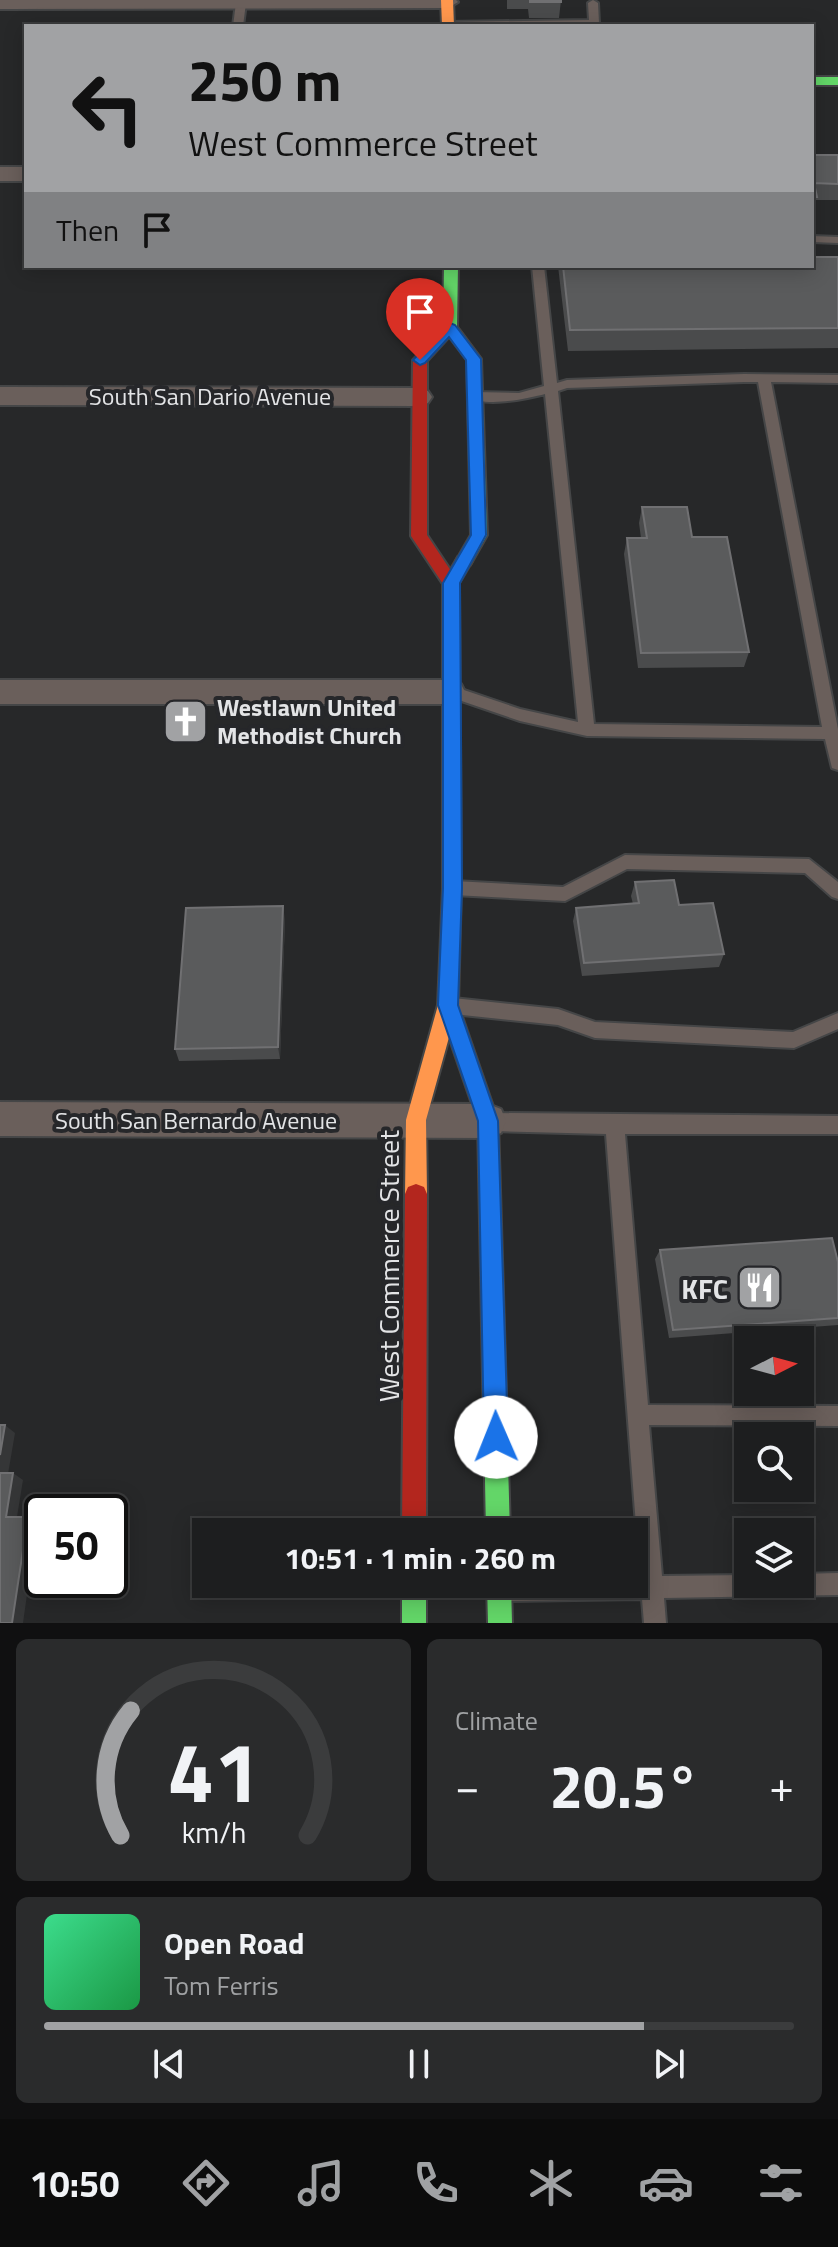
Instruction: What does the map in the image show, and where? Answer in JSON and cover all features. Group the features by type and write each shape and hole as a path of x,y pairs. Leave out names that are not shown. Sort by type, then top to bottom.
{"main road":[{"path":"448,1 448,24"},
{"path":"814,81 838,81"},
{"path":"451,268 450,328 420,360 419,536 451,583"},
{"name":"West Commerce Street","path":"414,1518 416,1120 448,1005 452,888 451,583 479,535 474,359 450,328"},
{"name":"West Commerce Street","path":"448,1005 488,1121 498,1518"},
{"path":"414,1598 414,1623"},
{"path":"500,1598 500,1623"}],"street":[{"path":"0,3 448,1"},
{"path":"0,174 24,174"},
{"name":"South San Dario Avenue","path":"0,396 419,397"},
{"path":"0,692 450,692"},
{"name":"South San Bernardo Avenue","path":"0,1119 488,1121"}],"lane":[{"path":"238,24 241,3"},
{"path":"545,24 594,23 593,3"},
{"path":"814,239 838,240"},
{"path":"538,268 587,730"},
{"path":"764,378 838,764"},
{"path":"474,396 519,397 567,384 838,379"},
{"path":"450,692 520,715 587,730 831,733"},
{"path":"452,888 565,894 625,862 809,866 838,892"},
{"path":"448,1005 558,1017 595,1030 794,1040 838,1021"},
{"path":"488,1121 615,1125 838,1125"},
{"path":"615,1125 655,1623"},
{"path":"638,1415 838,1416"},
{"path":"648,1587 838,1584"}],"building":[{"path":"561,0 561,2 530,2"},
{"path":"814,155 838,155 838,184 814,183"},
{"path":"814,257 838,257 838,328 570,330 563,268 814,268"},
{"path":"642,507 687,507 692,537 727,537 749,652 641,653 627,538 647,538"},
{"path":"674,880 679,905 713,903 724,954 584,963 576,908 639,903 635,882"},
{"path":"283,906 278,1047 175,1049 186,908"},
{"path":"832,1238 838,1262 838,1318 673,1330 660,1250"},
{"path":"0,1425 5,1425 0,1455"},
{"path":"0,1473 13,1473 6,1517 24,1517 24,1544 12,1623 0,1623"}],"traffic: fast":[{"path":"814,81 838,81"},
{"path":"451,268 450,328 474,359 479,535 464,561"},
{"path":"448,1005 488,1121 498,1518"},
{"path":"414,1598 414,1623"},
{"path":"499,1598 500,1623"}],"traffic: slow":[{"path":"447,0 448,24"},
{"path":"416,1194 416,1120 448,1005 452,888 451,583 464,561"}],"traffic: jam":[{"path":"450,328 420,360 419,536 451,583"},
{"path":"414,1518 416,1194"}],"place":[{"name":"Westlawn United Methodist Church","path":"186,721"},
{"name":"KFC","path":"759,1288"}],"route":[{"path":"420,360 450,328 474,359 479,535 451,583 452,888 448,1005 488,1121 496,1437"}]}
